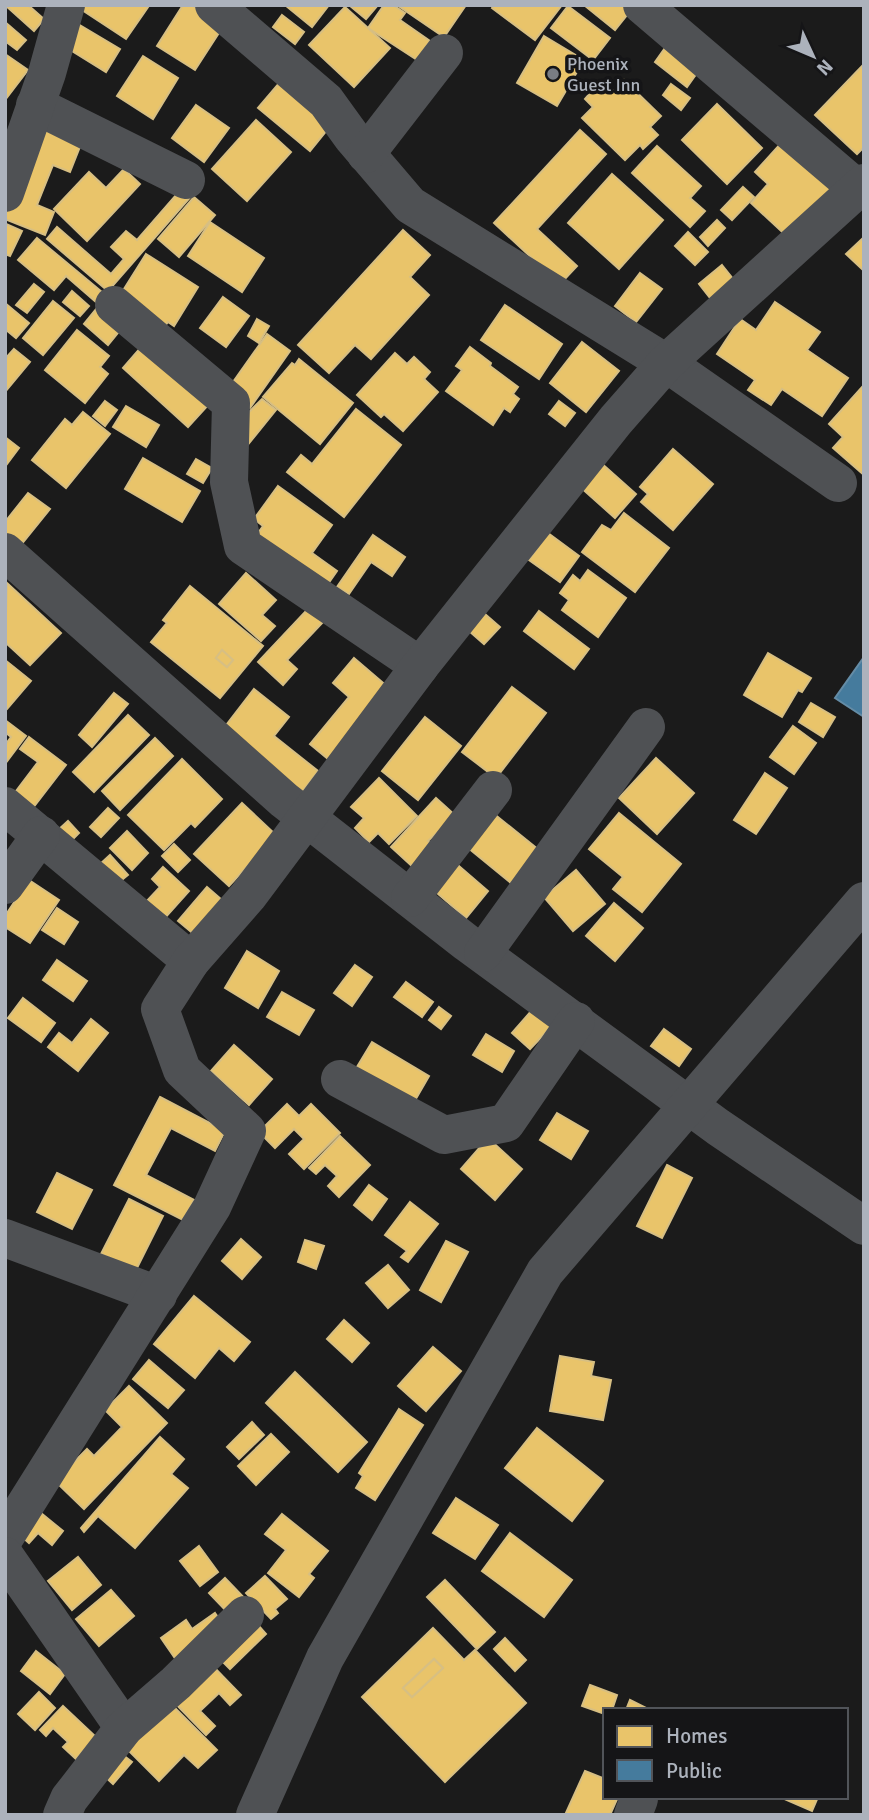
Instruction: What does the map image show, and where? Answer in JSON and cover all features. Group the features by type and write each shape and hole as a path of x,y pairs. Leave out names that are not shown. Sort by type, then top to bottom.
{"street":[{"path":"5,193 66,5"},
{"path":"214,5 326,101 366,154 410,205 666,363 838,483"},
{"path":"5,1537 212,1207 247,1131 182,1070 160,1009 191,961 248,897 420,666 616,420 666,363 861,186 642,5"},
{"path":"366,154 444,53"},
{"path":"35,105 186,180"},
{"path":"114,305 231,402 229,482 243,546 420,666"},
{"path":"5,552 284,800 410,898 688,1105 864,1226"},
{"path":"483,953 646,727"},
{"path":"410,898 493,790"},
{"path":"5,806 191,961"},
{"path":"5,885 41,835"},
{"path":"255,1815 325,1658 545,1272 864,901"},
{"path":"340,1079 444,1135 506,1123 576,1021"},
{"path":"5,1238 158,1295"},
{"path":"5,1556 124,1728"},
{"path":"62,1815 69,1799 124,1728 176,1683 245,1615"}],"building: Homes":[{"path":"5,5 28,5 44,19 34,31"},
{"path":"81,5 148,7 126,39 79,8"},
{"path":"183,5 191,5 224,25 195,70 157,46"},
{"path":"285,5 329,5 312,27"},
{"path":"349,5 378,5 366,19"},
{"path":"384,5 393,5 405,13 400,20 430,41 417,60 368,28"},
{"path":"397,5 466,5 444,37"},
{"path":"494,5 562,5 535,40 492,8"},
{"path":"584,5 635,5 615,30"},
{"path":"568,6 610,38 593,60 551,28"},
{"path":"345,7 390,48 354,87 309,45"},
{"path":"282,15 304,32 295,44 273,27"},
{"path":"73,21 120,49 106,72 59,43"},
{"path":"5,22 26,40 17,50 5,41"},
{"path":"544,36 584,60 557,106 517,83"},
{"path":"665,48 697,73 687,87 655,62"},
{"path":"5,54 28,70 5,100"},
{"path":"143,56 178,78 153,119 117,96"},
{"path":"864,64 864,147 857,154 815,115"},
{"path":"624,80 661,116 650,127 658,135 643,149 640,145 625,160 582,118 593,107 585,99 599,83 610,93"},
{"path":"281,81 332,124 310,151 258,108"},
{"path":"671,84 690,98 681,110 663,95"},
{"path":"717,104 762,148 727,184 682,140"},
{"path":"196,105 229,128 204,162 172,138"},
{"path":"256,120 291,152 247,201 212,169"},
{"path":"37,121 83,139 70,172 53,165 37,205 54,212 45,235 5,219 5,201"},
{"path":"580,130 606,154 537,229 577,266 560,284 494,223"},
{"path":"784,140 838,189 791,240 751,203 768,184 755,172"},
{"path":"657,146 701,186 690,198 705,211 690,227 632,173"},
{"path":"124,169 140,184 87,241 54,209 89,172 106,188"},
{"path":"612,174 663,220 619,269 568,223"},
{"path":"184,186 193,194 108,291 47,239 57,227 111,274 124,259 111,247 126,231 137,240"},
{"path":"743,187 754,197 732,220 721,210"},
{"path":"194,197 215,215 179,257 158,239"},
{"path":"717,220 725,228 708,246 700,237"},
{"path":"210,222 264,258 242,292 188,256"},
{"path":"6,224 22,231 10,256 5,254"},
{"path":"403,230 430,255 410,277 429,295 371,359 355,345 329,373 298,345"},
{"path":"688,232 708,252 695,265 675,246"},
{"path":"864,237 864,271 846,254"},
{"path":"37,238 103,293 96,302 66,276 54,290 18,260"},
{"path":"146,254 198,287 174,326 168,322 165,326 119,297"},
{"path":"722,265 742,290 718,308 699,284"},
{"path":"640,273 662,289 636,322 615,306"},
{"path":"34,284 44,292 27,313 16,305"},
{"path":"72,291 89,306 80,316 63,302"},
{"path":"223,297 249,316 226,347 200,328"},
{"path":"53,301 74,318 43,355 23,338"},
{"path":"775,302 820,332 807,350 848,378 822,416 782,389 771,405 748,390 755,380 717,354 740,319 756,330"},
{"path":"5,303 29,323 16,338 5,329"},
{"path":"505,305 562,344 539,379 481,340"},
{"path":"97,308 121,329 108,345 84,324"},
{"path":"257,319 269,326 259,343 248,336"},
{"path":"77,330 109,356 100,367 108,374 85,403 45,370"},
{"path":"267,334 290,351 250,408 226,392"},
{"path":"582,342 619,371 586,412 550,383"},
{"path":"143,345 209,404 188,427 123,368"},
{"path":"470,347 518,387 513,394 519,399 510,412 504,408 493,425 446,391 462,370 456,366"},
{"path":"14,349 30,362 5,392 5,359"},
{"path":"395,353 407,364 414,357 430,372 424,379 438,392 403,431 384,414 381,417 357,395"},
{"path":"299,359 353,403 320,444 263,397 292,363 295,365"},
{"path":"863,386 864,475 833,448 843,437 829,424"},
{"path":"262,399 276,410 246,447 246,415"},
{"path":"105,401 117,410 105,426 93,416"},
{"path":"559,401 575,413 565,426 549,414"},
{"path":"126,406 159,425 146,447 113,427"},
{"path":"356,409 401,445 344,517 287,472 301,455 312,464"},
{"path":"83,412 110,434 66,488 32,460 65,419 72,425"},
{"path":"5,437 19,448 7,464 5,462"},
{"path":"673,449 713,484 673,530 641,502 648,494 640,487"},
{"path":"143,458 200,491 182,522 125,489"},
{"path":"196,459 212,468 203,483 187,474"},
{"path":"600,462 636,494 615,518 579,486"},
{"path":"278,486 332,525 312,553 337,571 323,591 253,540 263,526 254,519"},
{"path":"28,493 50,509 20,546 5,534 5,522"},
{"path":"624,513 669,548 635,592 582,552 602,525 611,530"},
{"path":"548,533 579,556 560,582 529,560"},
{"path":"373,535 405,557 392,576 371,562 349,594 337,587"},
{"path":"588,570 626,598 598,637 562,610 569,600 560,593 573,575 580,581"},
{"path":"246,573 276,600 262,615 275,626 261,641 219,604"},
{"path":"7,583 61,633 30,665 5,642"},
{"path":"190,586 263,646 220,698 151,642 167,623 163,620","holes":["222,650 233,660 227,667 216,658"]},
{"path":"308,609 323,622 287,660 297,669 283,685 258,662"},
{"path":"539,611 589,649 574,669 524,631"},
{"path":"485,614 500,627 484,644 469,631"},
{"path":"222,650 233,660 227,667 216,658"},
{"path":"768,653 811,678 802,692 798,690 782,717 744,695"},
{"path":"354,658 395,693 334,764 310,744 349,697 333,683"},
{"path":"5,660 31,681 7,709 5,708"},
{"path":"512,687 546,713 496,778 462,752"},
{"path":"254,689 289,717 274,736 318,771 299,796 220,733"},
{"path":"114,693 128,704 92,747 79,735"},
{"path":"811,703 835,717 823,737 799,722"},
{"path":"128,715 149,735 94,792 73,772"},
{"path":"425,717 461,746 418,800 382,771"},
{"path":"5,720 26,736 5,764 5,745 11,737 5,732"},
{"path":"793,726 816,743 794,774 770,757"},
{"path":"29,737 66,765 32,809 13,795 38,762 20,749"},
{"path":"155,738 173,756 120,810 102,791"},
{"path":"656,758 694,793 657,834 619,798"},
{"path":"182,759 222,799 195,827 191,823 164,850 128,815"},
{"path":"765,773 787,788 756,834 734,820"},
{"path":"379,778 417,816 389,844 378,833 369,842 355,828 364,818 351,807"},
{"path":"436,798 458,818 428,841 433,845 413,867 391,847"},
{"path":"242,803 276,835 229,886 194,854"},
{"path":"108,808 119,818 101,837 90,827"},
{"path":"488,809 545,855 517,888 461,842"},
{"path":"619,813 681,864 642,912 613,889 623,877 589,849"},
{"path":"68,821 79,833 69,843 57,831"},
{"path":"127,831 148,853 132,870 110,848"},
{"path":"174,844 190,860 178,872 162,856"},
{"path":"110,855 128,875 117,884 99,865"},
{"path":"452,860 488,891 466,918 430,887"},
{"path":"163,867 189,891 163,920 145,903 160,887 152,879"},
{"path":"576,870 605,904 573,931 544,897"},
{"path":"29,880 59,900 30,943 5,927 5,916"},
{"path":"207,887 229,906 201,940 178,921"},
{"path":"614,903 643,928 615,961 586,936"},
{"path":"57,908 78,922 64,944 42,930"},
{"path":"247,951 279,971 258,1008 225,988"},
{"path":"57,960 87,981 73,1001 43,980"},
{"path":"355,965 372,977 352,1006 334,993"},
{"path":"406,982 433,1002 422,1017 394,997"},
{"path":"282,992 314,1010 299,1035 267,1017"},
{"path":"23,998 55,1023 41,1042 8,1018"},
{"path":"439,1007 451,1016 441,1029 429,1020"},
{"path":"533,1009 552,1026 530,1049 512,1033"},
{"path":"91,1019 108,1033 78,1071 48,1047 59,1033 72,1043"},
{"path":"664,1029 691,1049 679,1066 651,1046"},
{"path":"486,1034 514,1051 502,1072 473,1055"},
{"path":"372,1042 429,1076 414,1102 357,1067"},
{"path":"234,1045 272,1079 249,1105 211,1071"},
{"path":"160,1097 225,1131 215,1151 171,1128 146,1175 194,1200 183,1220 114,1185"},
{"path":"287,1104 299,1116 311,1104 340,1133 304,1169 289,1154 304,1139 294,1129 275,1148 259,1132"},
{"path":"557,1113 588,1131 571,1159 540,1140"},
{"path":"340,1136 370,1165 339,1197 328,1186 337,1176 325,1165 316,1174 309,1168"},
{"path":"488,1138 522,1169 495,1200 461,1169"},
{"path":"667,1165 692,1178 662,1238 637,1226"},
{"path":"57,1173 92,1190 72,1229 37,1212"},
{"path":"369,1185 387,1199 372,1220 354,1205"},
{"path":"129,1199 163,1216 136,1270 101,1254"},
{"path":"410,1202 438,1224 408,1262 401,1257 407,1251 385,1235"},
{"path":"241,1239 261,1257 242,1279 222,1261"},
{"path":"305,1240 324,1246 316,1269 298,1262"},
{"path":"446,1241 468,1252 441,1302 420,1290"},
{"path":"388,1265 409,1290 388,1308 366,1283"},
{"path":"194,1296 250,1342 234,1361 219,1348 195,1378 154,1344"},
{"path":"344,1320 369,1343 352,1362 327,1339"},
{"path":"433,1347 461,1371 426,1411 398,1386"},
{"path":"560,1356 594,1362 591,1376 611,1380 603,1420 550,1411"},
{"path":"149,1360 184,1390 168,1408 133,1379"},
{"path":"295,1372 367,1442 338,1472 266,1403"},
{"path":"129,1386 167,1423 84,1509 55,1481 87,1449 94,1456 122,1427 105,1410"},
{"path":"399,1409 423,1425 375,1500 356,1488 363,1476 359,1473"},
{"path":"252,1422 264,1435 239,1459 227,1447"},
{"path":"537,1428 603,1481 572,1521 505,1468"},
{"path":"271,1434 289,1452 256,1485 238,1466"},
{"path":"160,1437 184,1459 171,1474 188,1488 135,1548 98,1516 84,1532 81,1528"},
{"path":"456,1498 498,1525 475,1559 433,1533"},
{"path":"41,1513 63,1531 52,1545 38,1533 29,1543 21,1536"},
{"path":"282,1514 328,1551 309,1574 314,1578 299,1597 268,1573 286,1550 265,1534"},
{"path":"510,1533 572,1580 544,1617 482,1571"},
{"path":"199,1546 218,1572 200,1586 180,1561"},
{"path":"78,1557 101,1585 72,1610 48,1581"},
{"path":"265,1576 287,1599 275,1609 278,1613 271,1619 246,1593"},
{"path":"225,1578 250,1604 234,1619 209,1593"},
{"path":"445,1580 495,1632 477,1649 427,1597"},
{"path":"111,1590 134,1616 99,1646 76,1619"},
{"path":"215,1613 227,1630 179,1664 161,1638 186,1620 192,1629"},
{"path":"251,1617 266,1634 230,1669 214,1653"},
{"path":"433,1628 464,1660 475,1650 526,1703 445,1782 362,1697","holes":["434,1659 443,1668 412,1697 403,1688"]},
{"path":"505,1638 526,1660 515,1671 494,1649"},
{"path":"36,1651 65,1674 50,1694 21,1671"},
{"path":"206,1659 241,1695 230,1705 219,1693 200,1711 215,1726 206,1735 168,1696"},
{"path":"434,1659 443,1668 412,1697 403,1688"},
{"path":"590,1685 617,1695 613,1708 603,1708 603,1713 582,1706"},
{"path":"39,1692 55,1708 35,1730 18,1714"},
{"path":"167,1700 217,1750 198,1768 184,1755 159,1781 123,1745"},
{"path":"630,1700 646,1708 627,1708"},
{"path":"63,1706 96,1737 76,1759 63,1747 68,1742 53,1728 46,1736 40,1730"},
{"path":"119,1752 132,1762 113,1784 101,1773"},
{"path":"585,1771 603,1778 603,1799 617,1799 610,1815 565,1815"},
{"path":"785,1799 817,1799 812,1811"}],"building: Public":[{"path":"864,657 864,717 835,698"}],"place":[{"name":"Phoenix Guest Inn","path":"553,74"}]}
